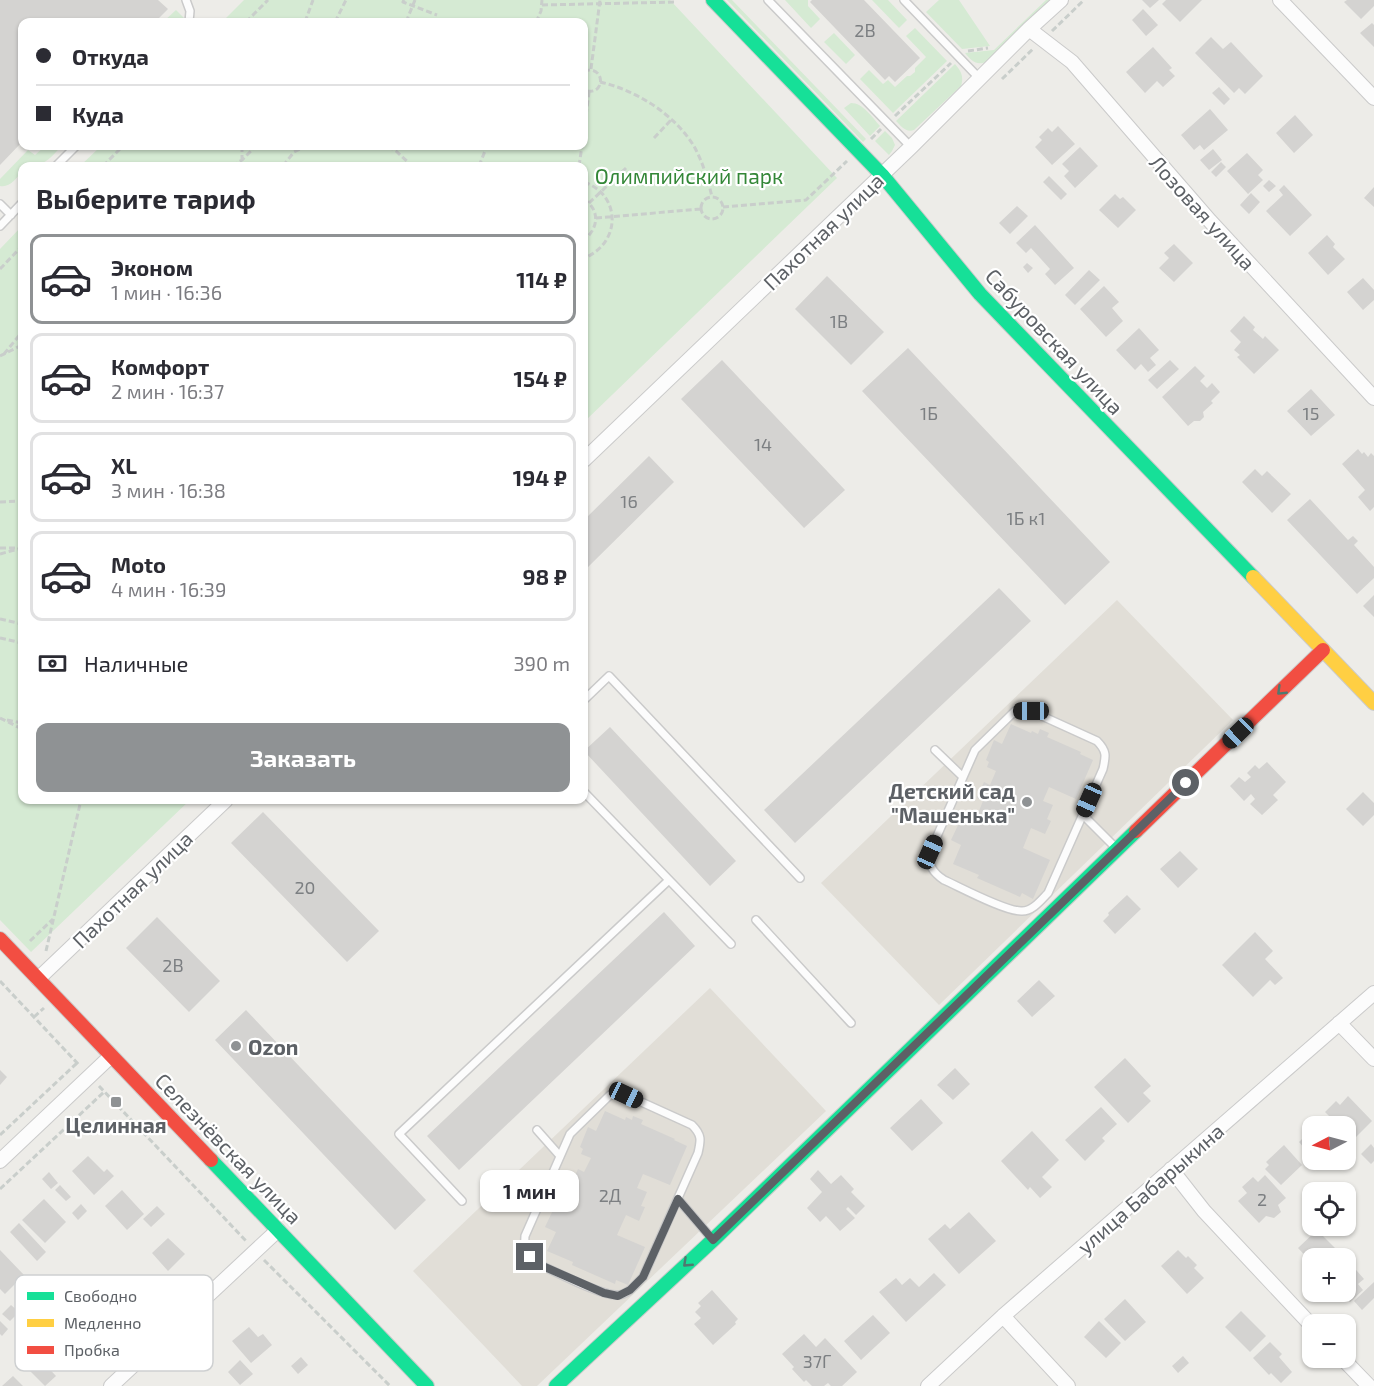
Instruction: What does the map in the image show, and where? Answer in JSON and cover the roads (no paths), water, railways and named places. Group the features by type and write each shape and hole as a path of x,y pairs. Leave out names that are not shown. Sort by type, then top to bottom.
{"street":[{"name":"Сабуровская улица","path":"713,0 855,154 882,176 980,294 1374,703"},
{"name":"Пахотная улица","path":"588,456 882,176 1061,0"},
{"path":"1280,0 1374,98"},
{"name":"Лозовая улица","path":"1029,30 1072,62 1210,221 1374,398"},
{"path":"556,1386 713,1240 1323,650"},
{"name":"Пахотная улица","path":"38,978 222,804"},
{"name":"Селезнёвская улица","path":"0,939 427,1386"},
{"name":"улица Бабарыкина","path":"928,1386 1003,1316 1374,993"},
{"path":"1339,1023 1374,1059"},
{"path":"0,1161 111,1056"},
{"path":"1171,1169 1204,1211 1302,1315"},
{"path":"213,1290 278,1230"},
{"path":"1003,1316 1068,1386"},
{"path":"1352,1368 1369,1386"},
{"path":"111,1386 127,1371"}],"lane":[{"path":"186,0 190,11 189,18"},
{"path":"768,0 911,147"},
{"path":"904,0 980,79"},
{"path":"61,162 72,150"},
{"path":"0,204 11,214"},
{"path":"0,226 18,206"},
{"path":"588,696 609,676 800,878"},
{"path":"1015,711 1031,711 1097,741 1104,748 1106,758 1103,769 1083,815 1048,893 1035,906 1024,912 1009,909 944,880 935,874 930,864 930,852 975,750 1015,711"},
{"path":"935,750 963,777"},
{"path":"588,796 731,944"},
{"path":"1083,815 1118,850"},
{"path":"462,1201 399,1134 669,880"},
{"path":"756,920 851,1023"},
{"path":"610,1095 626,1095 692,1125 699,1132 698,1153 678,1199 643,1277 630,1290 618,1296 604,1293 538,1264 524,1248 525,1236 570,1134 610,1095"},
{"path":"537,1130 560,1156"},
{"path":"678,1199 713,1240"}],"place":[{"name":"Детский сад \"Машенька\"","path":"1027,802"},
{"name":"Ozon","path":"236,1046"},
{"name":"Целинная","path":"116,1102"}],"park label":[{"name":"Олимпийский парк","path":"689,175"}]}
